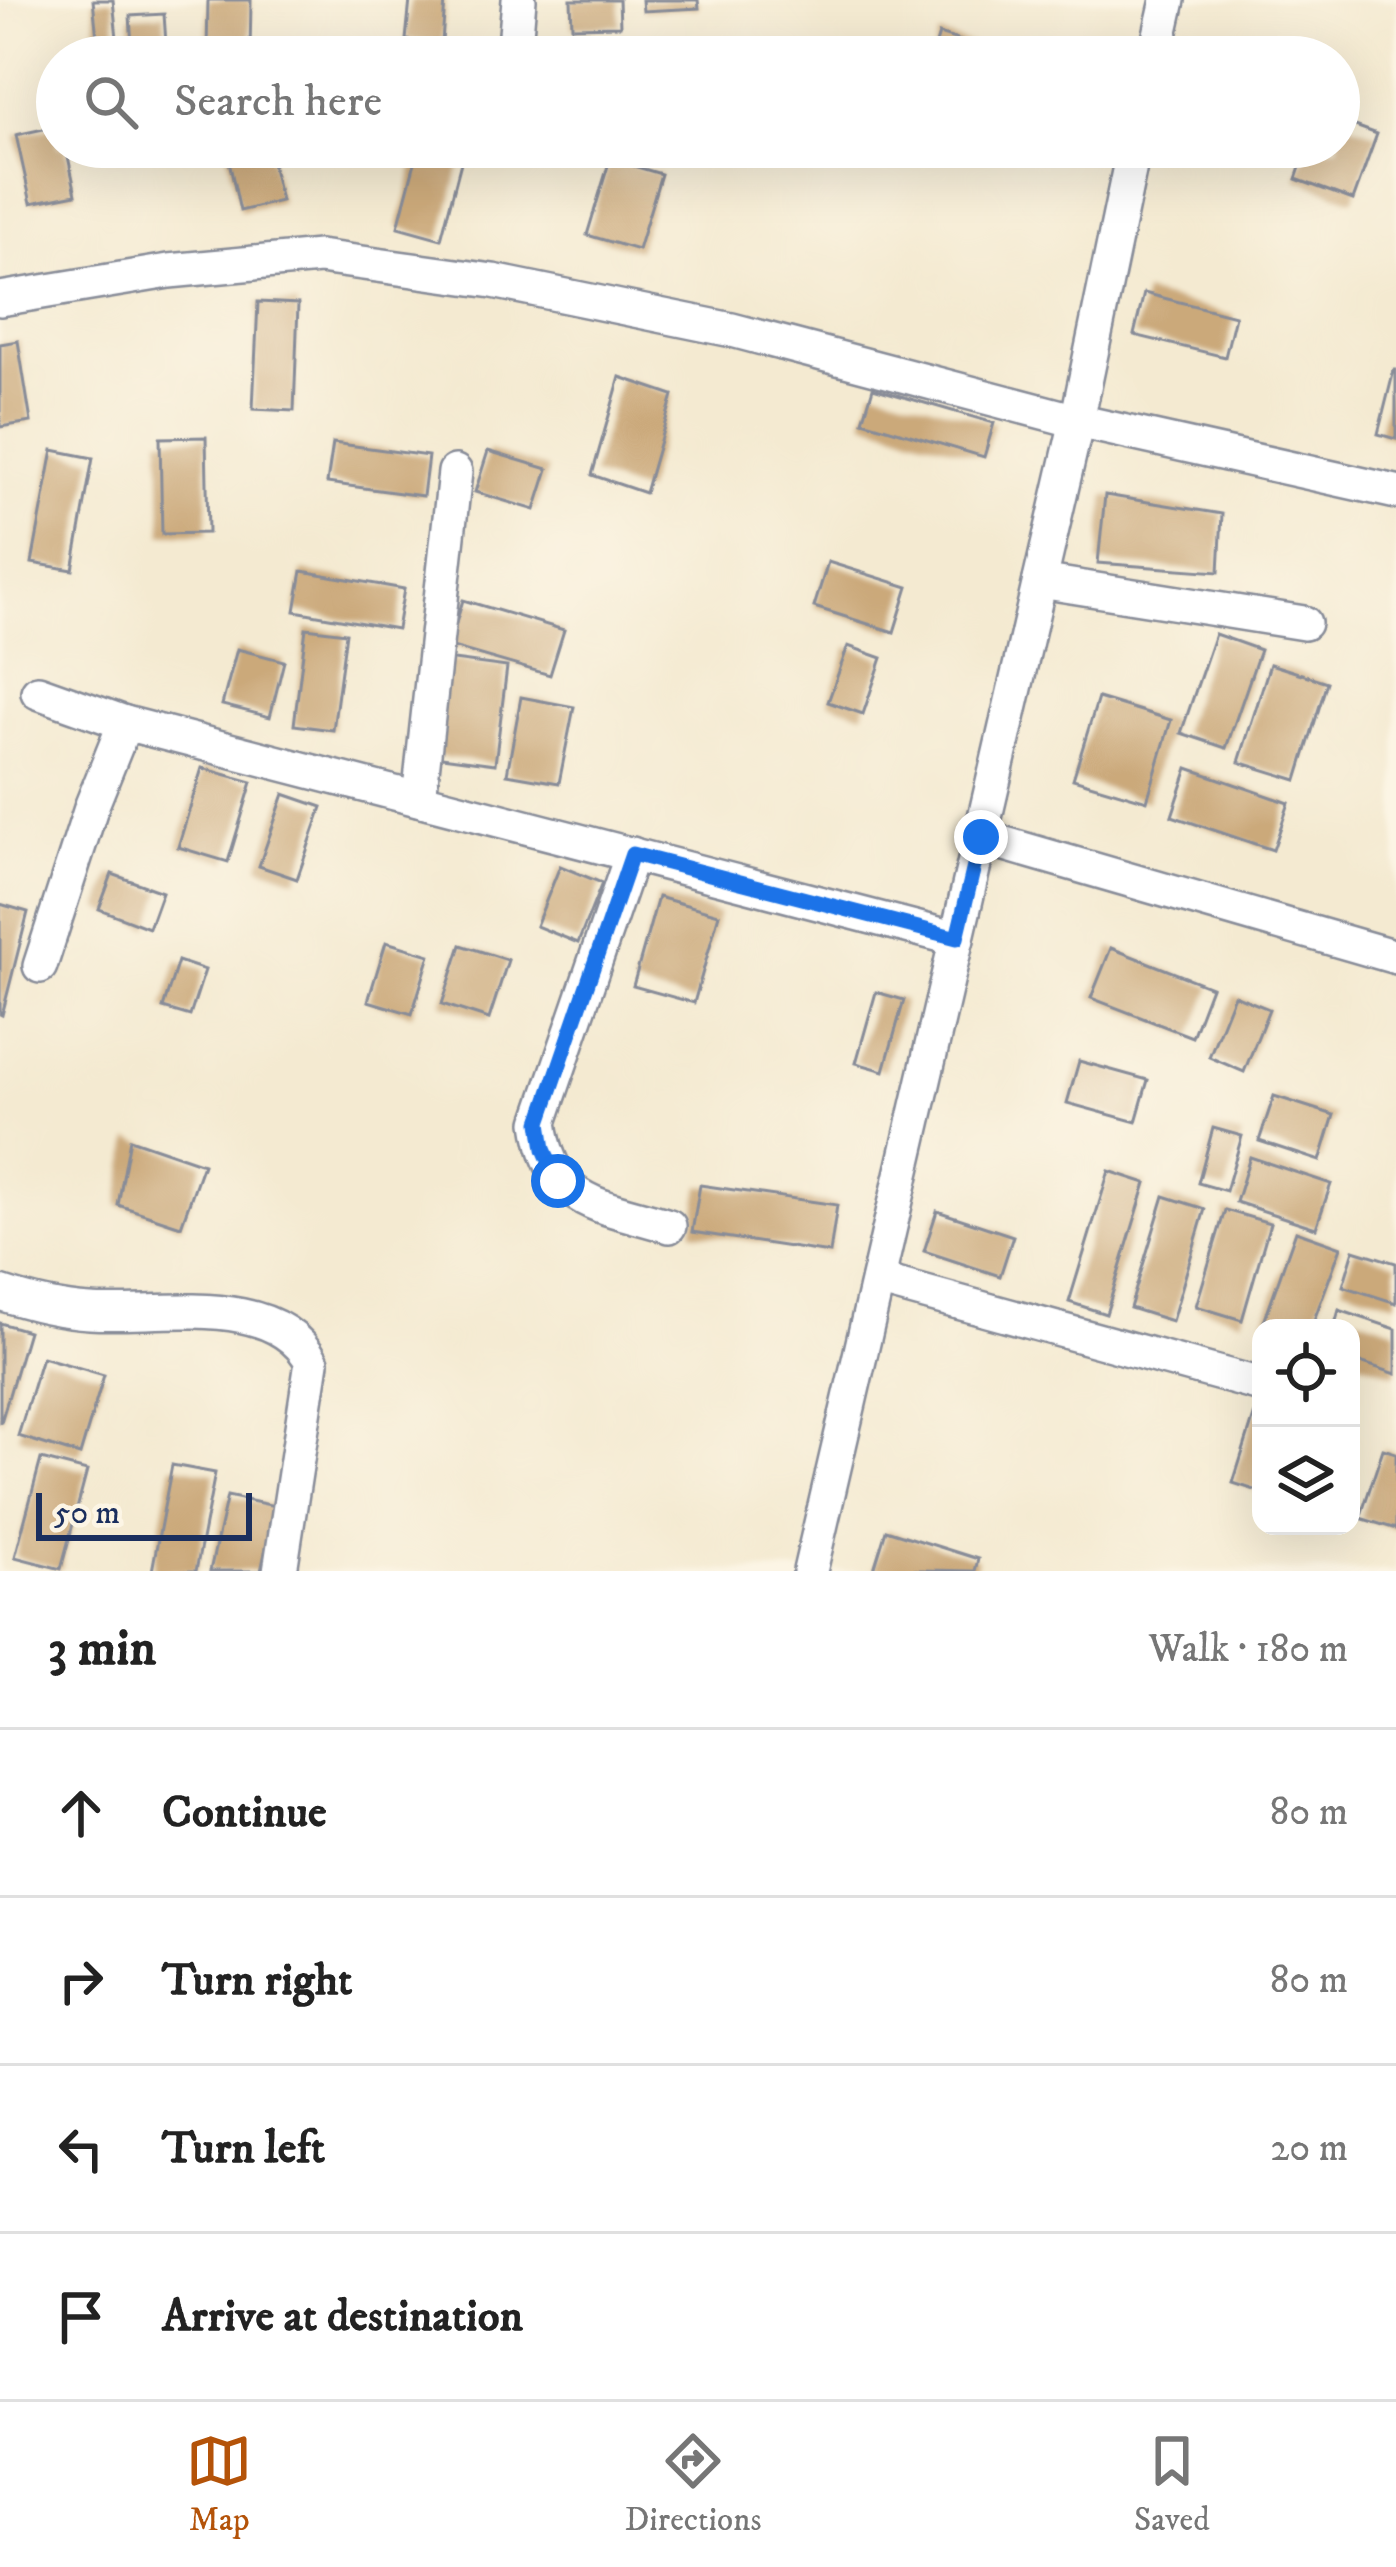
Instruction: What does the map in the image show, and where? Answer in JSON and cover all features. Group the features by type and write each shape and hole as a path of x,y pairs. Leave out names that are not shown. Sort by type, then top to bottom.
{"street":[{"path":"516,36 519,0"},
{"path":"1160,36 1168,0"},
{"path":"810,1571 1077,421 1130,168"},
{"path":"0,299 169,271 320,257 493,281 732,330 1077,421 1396,492"},
{"path":"419,799 455,472"},
{"path":"1040,581 1304,623"},
{"path":"38,692 125,723 957,938"},
{"path":"40,966 92,805 125,723"},
{"path":"981,837 1396,957"},
{"path":"632,854 540,1122 544,1149 558,1181 581,1198 669,1226"},
{"path":"878,1280 1252,1383"},
{"path":"0,1293 30,1303 96,1313 187,1309 257,1321 301,1340 312,1362 280,1571"}],"building":[{"path":"93,0 113,0 117,36 97,36"},
{"path":"208,0 251,0 250,36 207,36"},
{"path":"410,0 445,0 442,36 406,36"},
{"path":"571,0 619,0 620,26 572,27"},
{"path":"642,0 698,0 699,8 643,11"},
{"path":"164,14 165,36 131,36 130,16"},
{"path":"1360,128 1377,134 1353,200 1296,179 1300,168 1360,168"},
{"path":"36,131 36,168 70,168 76,194 31,203 16,135"},
{"path":"231,168 273,168 281,201 240,211"},
{"path":"413,168 460,168 441,239 398,227"},
{"path":"607,168 641,168 661,174 638,250 587,235"},
{"path":"1144,293 1235,316 1225,357 1134,335"},
{"path":"258,302 298,304 294,411 253,409"},
{"path":"18,341 31,422 0,427 0,344"},
{"path":"1396,370 1396,439 1378,434"},
{"path":"620,377 673,395 645,493 592,475"},
{"path":"873,388 994,423 984,457 863,421"},
{"path":"206,437 208,533 162,534 160,438"},
{"path":"333,443 428,456 423,496 327,483"},
{"path":"53,450 93,458 73,570 32,563"},
{"path":"488,451 548,469 535,510 475,492"},
{"path":"1105,495 1222,514 1219,572 1098,563"},
{"path":"828,562 908,587 894,632 814,607"},
{"path":"302,571 404,589 397,629 295,611"},
{"path":"463,600 564,630 550,675 449,646"},
{"path":"306,628 346,633 333,730 294,725"},
{"path":"1215,634 1260,650 1226,748 1181,733"},
{"path":"848,646 882,658 863,714 828,702"},
{"path":"237,649 284,661 270,717 222,705"},
{"path":"446,659 507,667 495,764 434,756"},
{"path":"1270,664 1327,682 1297,780 1239,762"},
{"path":"521,697 574,707 559,783 507,774"},
{"path":"1098,698 1171,720 1147,801 1073,779"},
{"path":"202,768 252,782 228,862 178,847"},
{"path":"1188,768 1289,803 1273,850 1172,816"},
{"path":"284,794 322,807 297,879 259,866"},
{"path":"560,866 602,883 578,943 536,926"},
{"path":"112,874 162,892 149,928 99,909"},
{"path":"658,897 719,914 694,1003 633,986"},
{"path":"0,904 28,912 2,1015 0,1014"},
{"path":"386,942 430,955 412,1014 368,1001"},
{"path":"461,945 508,960 489,1019 442,1004"},
{"path":"1111,948 1211,987 1192,1037 1091,998"},
{"path":"178,961 205,970 190,1016 163,1008"},
{"path":"876,992 904,1000 884,1071 856,1063"},
{"path":"1234,995 1269,1009 1244,1072 1209,1057"},
{"path":"1079,1061 1148,1080 1136,1122 1067,1103"},
{"path":"1274,1096 1334,1115 1320,1161 1259,1141"},
{"path":"1213,1128 1242,1136 1226,1191 1198,1183"},
{"path":"130,1139 203,1164 181,1226 118,1205"},
{"path":"1250,1157 1331,1184 1316,1228 1236,1202"},
{"path":"1109,1171 1146,1183 1106,1314 1069,1302"},
{"path":"700,1185 837,1205 830,1253 692,1232"},
{"path":"1164,1196 1205,1209 1172,1321 1130,1308"},
{"path":"1225,1210 1270,1223 1242,1320 1196,1306"},
{"path":"937,1211 1013,1236 1000,1276 924,1251"},
{"path":"1296,1231 1341,1247 1314,1319 1265,1319"},
{"path":"1354,1250 1396,1263 1396,1303 1343,1286"},
{"path":"1339,1310 1396,1329 1396,1374 1360,1362 1360,1319 1336,1319"},
{"path":"0,1323 28,1331 1,1422 0,1422"},
{"path":"42,1357 104,1375 80,1455 18,1436"},
{"path":"1252,1423 1252,1489 1233,1483"},
{"path":"1383,1449 1396,1453 1396,1529 1360,1518"},
{"path":"41,1459 87,1471 61,1569 15,1557"},
{"path":"172,1465 215,1473 196,1571 152,1571"},
{"path":"227,1496 275,1506 261,1571 210,1571"},
{"path":"886,1530 978,1559 975,1571 874,1569"}],"route":[{"path":"558,1181 544,1149 540,1122 632,854 957,938 981,837"}]}
